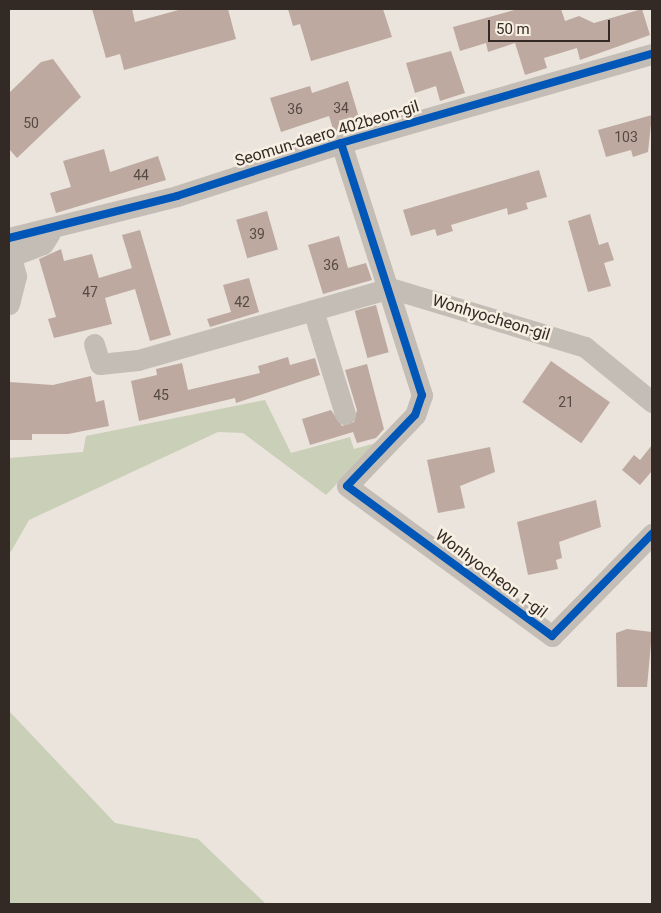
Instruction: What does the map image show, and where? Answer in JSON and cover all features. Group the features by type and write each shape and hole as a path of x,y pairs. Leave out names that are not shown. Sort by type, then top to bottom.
{"street":[{"name":"Seomun-daero 402beon-gil","path":"9,304 16,276 9,251 52,229 341,143 652,54"},
{"path":"94,344 100,364 138,360 390,288 341,143"},
{"name":"Wonhyocheon-gil","path":"390,288 585,347 652,402"},
{"name":"Wonhyocheon 1-gil","path":"390,288 422,395 415,415 347,486 552,636 652,534"},
{"path":"313,310 345,414"}],"green space":[{"path":"265,400 291,453 350,437 354,449 376,443 326,495 243,433 218,432 29,520 9,555 9,458 83,452 86,436"},
{"path":"9,711 115,823 198,839 266,904 9,904"}],"building":[{"path":"92,9 132,9 135,22 182,9 228,9 236,39 124,70 120,54 106,58"},
{"path":"288,9 383,9 392,37 311,61 300,24 293,26"},
{"path":"518,9 561,9 565,21 579,16 594,23 642,9 650,35 580,60 577,48 544,58 547,68 525,75 515,43 488,52 486,43 460,51 453,27"},
{"path":"451,51 465,93 440,101 436,86 415,93 406,63"},
{"path":"53,59 81,97 17,158 9,149 9,93 41,62"},
{"path":"348,81 361,124 334,132 329,116 281,132 270,98 310,86 312,93"},
{"path":"652,115 648,152 633,157 631,150 606,157 598,130"},
{"path":"104,149 110,172 158,156 166,180 56,213 50,193 71,187 63,161"},
{"path":"539,170 547,197 526,203 528,209 508,215 507,208 451,225 453,231 437,236 435,229 411,236 403,210"},
{"path":"267,211 278,249 247,258 236,220"},
{"path":"590,214 599,245 608,242 614,260 604,263 611,286 588,292 568,221"},
{"path":"140,230 171,335 150,341 135,289 105,298 112,324 54,338 48,319 56,317 39,259 61,249 64,261 92,254 99,278 132,268 122,235"},
{"path":"339,236 348,268 366,263 372,280 323,294 308,245"},
{"path":"249,278 259,312 210,327 207,319 231,312 223,285"},
{"path":"376,305 389,352 367,358 355,311"},
{"path":"288,357 290,365 315,358 320,375 236,403 235,398 139,421 131,381 157,375 156,369 182,363 188,390 260,373 258,366"},
{"path":"551,361 610,402 581,443 522,402"},
{"path":"367,364 384,429 376,438 357,443 353,432 310,445 302,419 331,410 342,426 354,422 357,410 345,370"},
{"path":"91,376 96,402 104,400 109,426 68,434 32,434 32,440 9,440 9,382 53,385"},
{"path":"652,445 652,471 640,485 622,470 634,455 640,460"},
{"path":"490,447 495,472 460,486 465,508 438,513 427,460"},
{"path":"596,500 601,527 559,542 562,558 556,560 558,569 528,575 517,522"},
{"path":"627,629 652,632 647,687 617,687 616,633"}],"cycle path":[{"path":"9,238 177,196 341,143 652,54"},
{"path":"341,143 422,395 415,415 347,486 552,636 652,534"}]}
